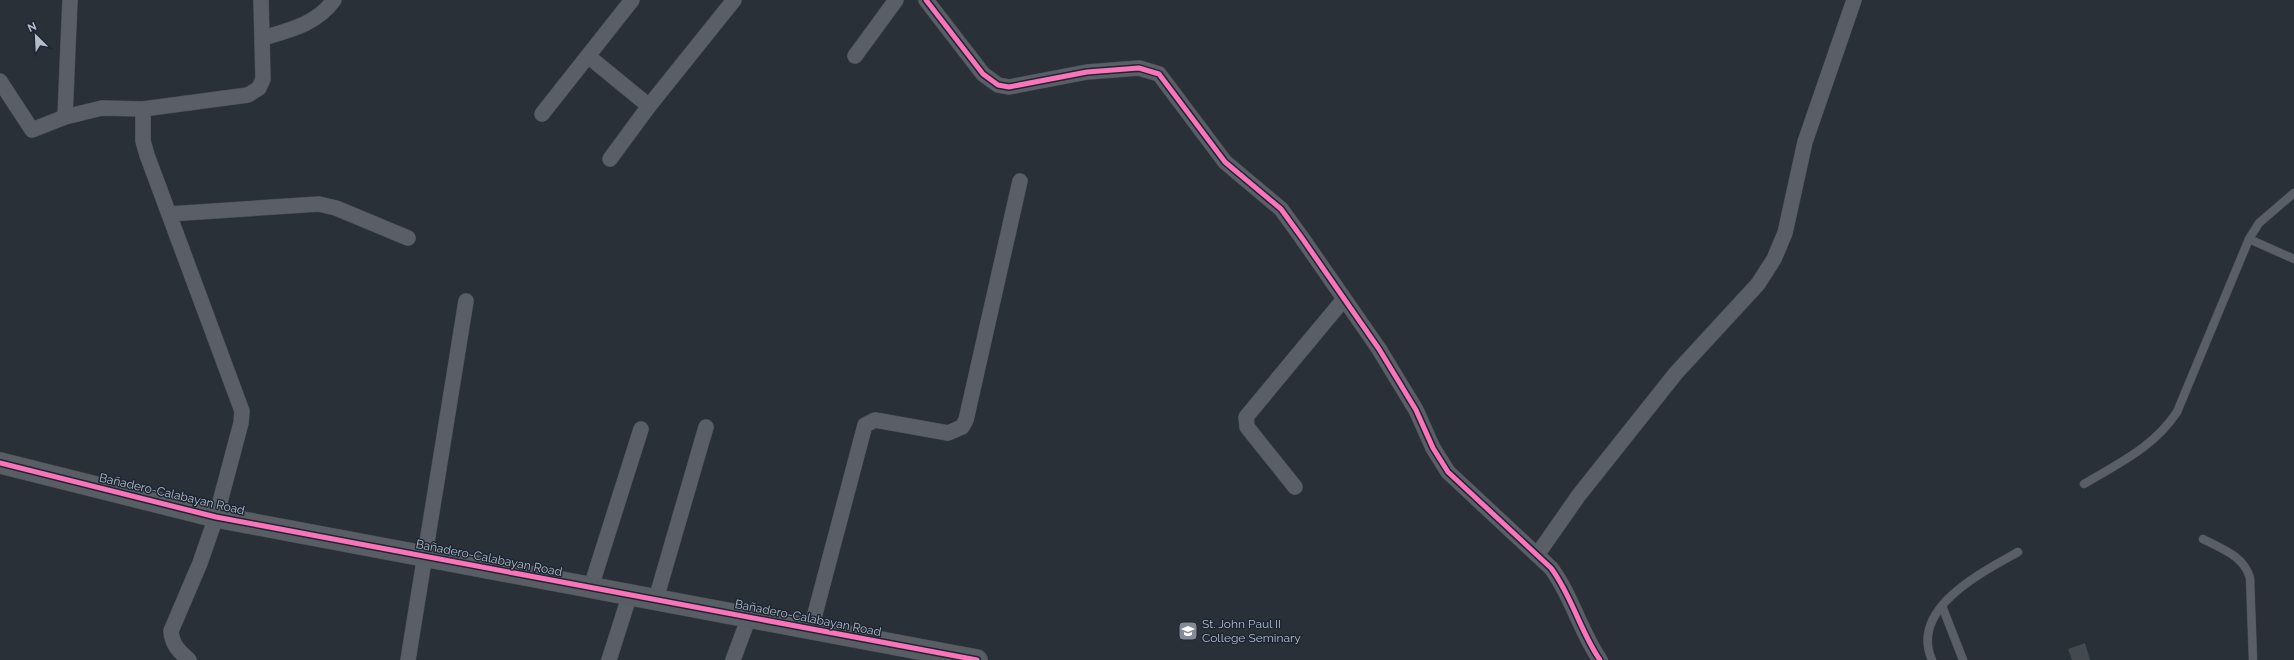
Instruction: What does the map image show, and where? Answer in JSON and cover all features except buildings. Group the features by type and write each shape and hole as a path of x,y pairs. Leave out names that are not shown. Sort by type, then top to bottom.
{"street":[{"path":"65,117 70,0"},
{"path":"0,81 32,130 65,117 102,108 143,108 253,94 259,88 263,79 261,0"},
{"path":"262,38 305,25 316,19 328,9 334,0"},
{"path":"542,114 632,0"},
{"path":"610,158 649,106 734,0"},
{"path":"855,56 896,0"},
{"path":"926,0 982,74 998,85 1009,87 1087,72 1139,68 1159,74 1226,162 1280,209 1344,299 1398,381 1416,410 1440,461 1448,472 1551,568 1562,583 1587,637 1600,660"},
{"path":"1537,555 1579,495 1676,373 1758,284 1774,259 1785,232 1805,142 1854,0"},
{"path":"588,56 649,106"},
{"path":"143,108 143,141 242,411 241,423 216,517 200,563 171,631 172,641 179,651 189,660"},
{"path":"811,629 866,425 875,420 948,433 962,427 966,420 1020,181"},
{"path":"169,214 319,204 336,208 408,238"},
{"path":"1295,487 1247,427 1246,417 1344,299"},
{"path":"408,660 466,301"},
{"path":"656,599 706,427"},
{"path":"591,587 641,429"},
{"name":"Bañadero-Calabayan Road","path":"0,463 216,517 977,660"},
{"path":"609,660 630,594"},
{"path":"733,660 749,617"}],"lane":[{"path":"2084,484 2136,452 2166,429 2177,412 2249,239 2259,223 2294,193"},
{"path":"2249,239 2294,259"},
{"path":"2203,539 2238,558 2248,569 2250,578 2253,660"},
{"path":"1932,660 1927,643 1928,634 1942,606 1959,588 2018,552"},
{"path":"1942,606 1963,660"}],"cycle path":[{"path":"926,0 983,74 998,85 1009,87 1087,72 1139,68 1159,74 1225,162 1281,209 1379,349 1416,410 1433,448 1448,472 1551,568 1565,590 1587,637 1600,660"},
{"path":"0,463 216,517 977,660"}],"place":[{"name":"St. John Paul II College Seminary","path":"1188,631"}]}
